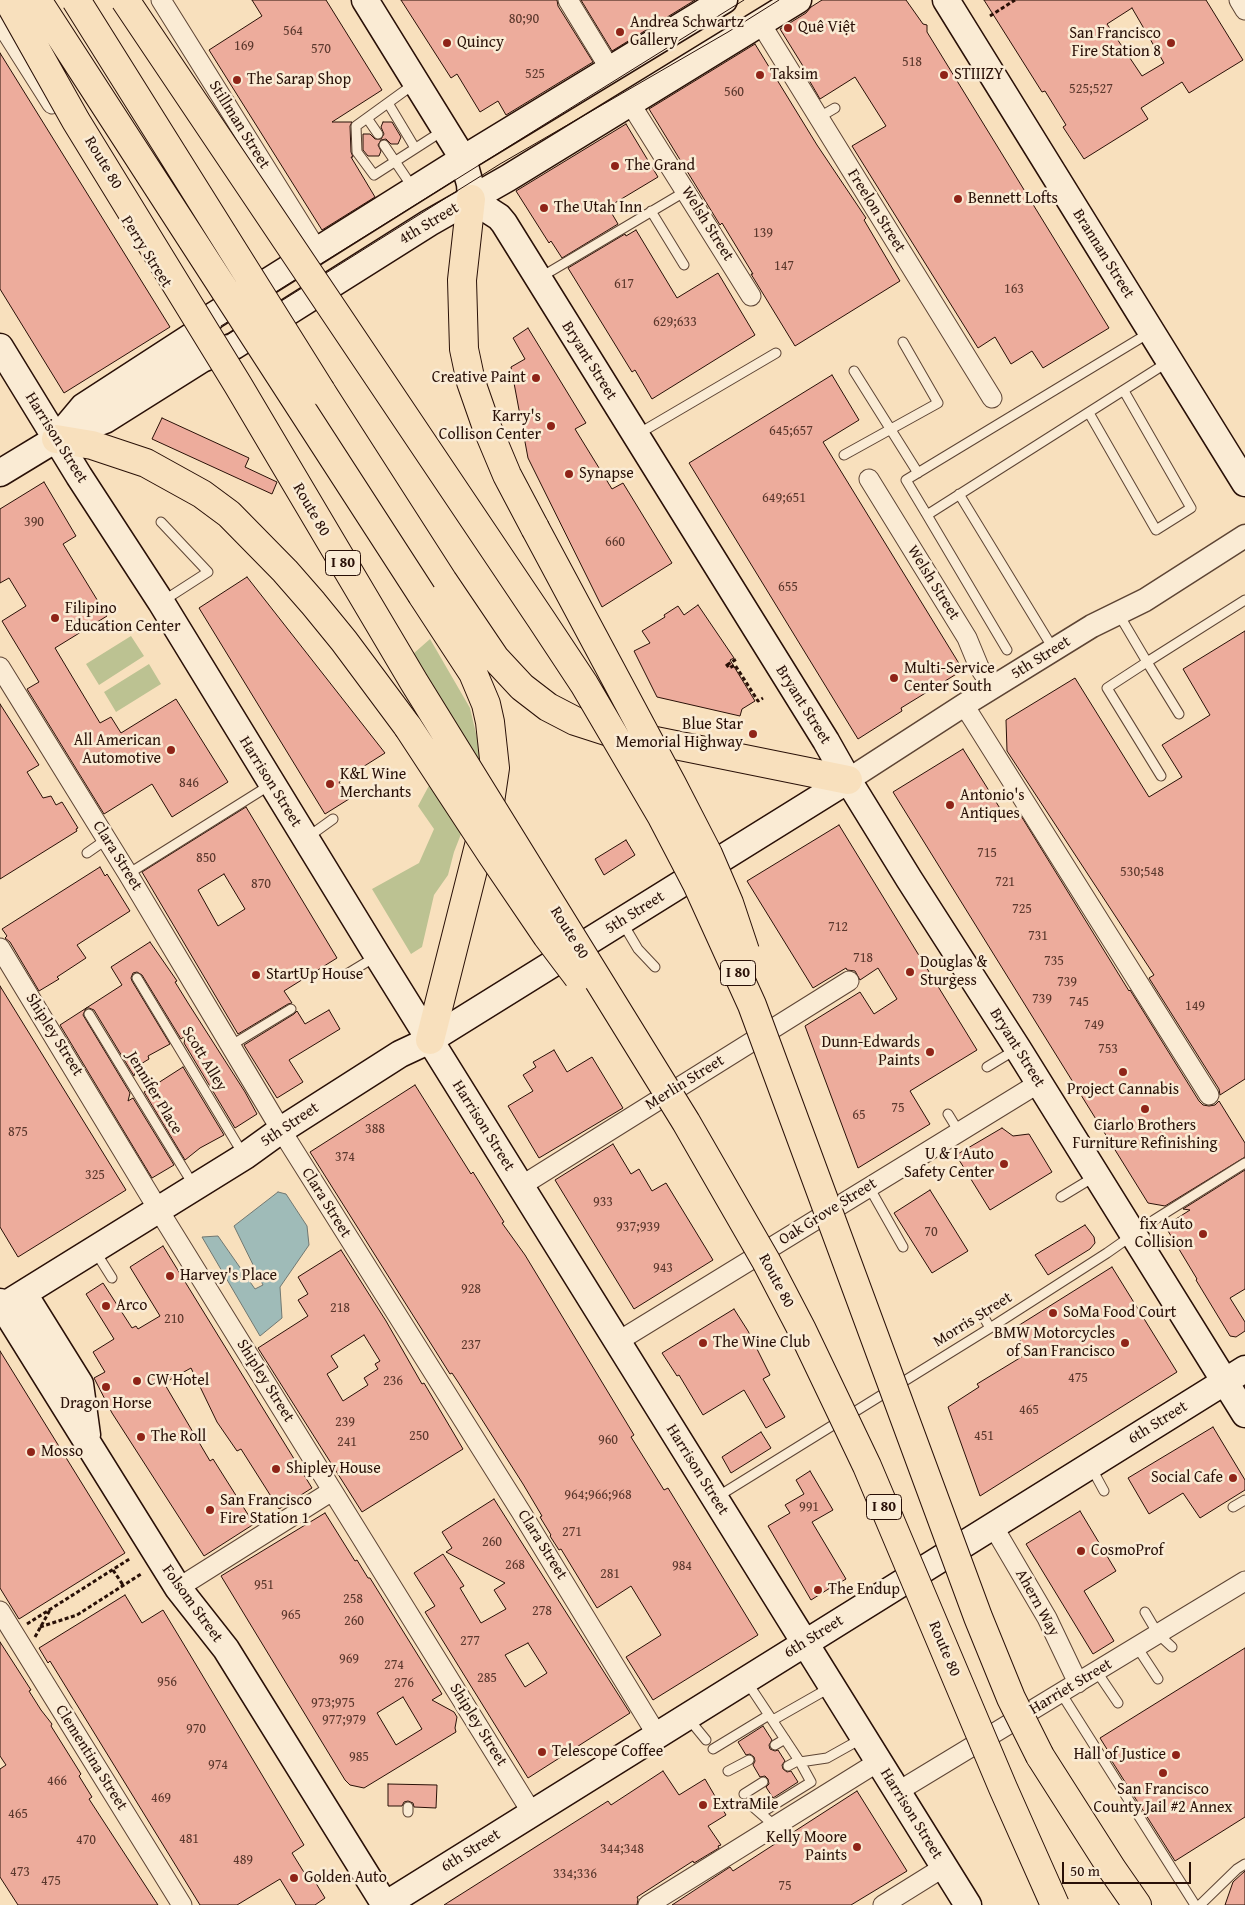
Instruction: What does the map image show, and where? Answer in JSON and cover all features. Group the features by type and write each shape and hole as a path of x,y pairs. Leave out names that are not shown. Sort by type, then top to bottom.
{"highway":[{"name":"Route 80","path":"8,0 200,342 414,682 686,1122 766,1261 836,1398 867,1466 1003,1788 1055,1905"},
{"path":"37,0 433,588 522,687 548,707 575,720 606,731 848,780"},
{"path":"76,0 433,588 486,704 492,734 495,768 490,802 430,1040"},
{"name":"I 80","path":"125,0 584,684 662,817 697,884 752,1005 981,1626 1010,1698 1040,1756 1106,1861 1137,1905"},
{"path":"471,199 462,289 464,349 471,382 486,426 507,475 708,854 729,903 746,953 774,1063"},
{"path":"56,439 100,448 146,463 202,494 229,514 256,539 313,603 376,683 408,727 547,936 686,1122"},
{"path":"1040,1756 1119,1905"}],"main road":[{"path":"365,0 463,159 470,184 471,199"},
{"name":"4th Street","path":"0,473 56,439 82,407 200,342 213,316 610,68 724,0"},
{"name":"4th Street","path":"200,342 234,346 429,222 471,199 798,0"},
{"name":"Brannan Street","path":"946,0 1245,483"},
{"name":"Bryant Street","path":"471,199 499,217 826,741 848,780 1134,1235 1235,1375 1245,1414"},
{"name":"Harrison Street","path":"0,347 56,439 161,602 271,784 968,1905"},
{"name":"5th Street","path":"7,1303 245,1156 281,1130 400,1054 430,1040 848,780"},
{"name":"Folsom Street","path":"7,1303 88,1443 178,1588 226,1650 392,1903"},
{"name":"6th Street","path":"392,1903 745,1679 1235,1375"}],"street":[{"name":"Stillman Street","path":"160,0 317,250"},
{"path":"568,0 610,68"},
{"path":"1239,0 1245,10"},
{"name":"Perry Street","path":"0,22 200,342"},
{"name":"Freelon Street","path":"761,24 992,398"},
{"name":"Welsh Street","path":"630,103 752,296"},
{"name":"Welsh Street","path":"870,479 967,638 979,667 993,688"},
{"name":"5th Street","path":"848,780 964,705 1054,650 1118,613 1145,600 1245,536"},
{"name":"Clara Street","path":"0,667 107,839 281,1130 521,1512 657,1735"},
{"path":"964,705 1209,1094"},
{"name":"Shipley Street","path":"0,948 158,1209 532,1813"},
{"name":"Merlin Street","path":"520,1186 849,981"},
{"name":"Oak Grove Street","path":"618,1342 1039,1083"},
{"path":"178,1588 332,1491"},
{"name":"Ahern Way","path":"993,1526 1047,1618 1078,1683"},
{"name":"Harriet Street","path":"897,1792 1245,1581"},
{"name":"Clementina Street","path":"0,1611 182,1905"},
{"path":"648,1905 878,1762"},
{"path":"883,1905 944,1868"}],"lane":[{"path":"417,83 356,126 357,152 374,175 445,129"},
{"path":"388,103 415,148"},
{"path":"818,118 835,108"},
{"path":"367,118 378,134"},
{"path":"384,144 415,190"},
{"path":"538,279 686,190"},
{"path":"651,211 684,265"},
{"path":"1007,650 906,480 1126,348 1151,331"},
{"path":"844,455 938,403 903,342"},
{"path":"636,435 776,353"},
{"path":"927,515 1170,361"},
{"path":"854,371 918,473"},
{"path":"1089,413 1156,530 1190,508 1124,391"},
{"path":"959,494 1054,650"},
{"path":"160,522 208,572 161,602"},
{"path":"1162,776 1107,688 1245,600"},
{"path":"1118,613 1179,714"},
{"path":"128,874 271,784"},
{"path":"305,838 333,819"},
{"path":"87,853 107,839"},
{"path":"622,922 638,949 655,967"},
{"path":"347,974 377,955"},
{"name":"Scott Alley","path":"137,978 245,1156"},
{"path":"230,1046 292,1009"},
{"name":"Jennifer Place","path":"89,1014 194,1186"},
{"path":"987,1067 1018,1049"},
{"path":"948,1114 959,1132"},
{"name":"Morris Street","path":"715,1499 990,1328 1134,1235 1154,1220 1245,1163"},
{"path":"1061,1197 1096,1175"},
{"path":"869,1187 902,1247"},
{"path":"93,1249 112,1278"},
{"path":"982,1314 990,1328"},
{"path":"1090,1465 1104,1491"},
{"path":"1233,1507 1245,1500"},
{"path":"1146,1612 1158,1634 1172,1647"},
{"path":"1137,1647 1158,1679"},
{"path":"1097,1672 1118,1703"},
{"path":"745,1679 800,1761 811,1782 761,1813"},
{"path":"713,1749 832,1686"},
{"path":"1061,1693 1195,1905"},
{"path":"686,1716 706,1740"},
{"path":"788,1766 800,1761 827,1758 863,1738"},
{"path":"775,1745 785,1739"},
{"path":"728,1771 749,1760"},
{"path":"744,1794 763,1782"},
{"path":"751,1805 775,1826"},
{"path":"1200,1905 1245,1864"}],"path":[{"path":"990,16 1015,0"},
{"path":"738,658 726,665 729,668 735,665 758,701 763,698"},
{"path":"14,1632 131,1558"},
{"path":"113,1570 123,1585"},
{"path":"40,1627 77,1614 141,1574"},
{"path":"26,1653 50,1609"}],"green space":[{"path":"131,636 144,656 99,685 86,664"},
{"path":"430,639 470,708 479,746 480,759 477,793 454,852 448,875 434,895 422,947 411,954 372,889 419,863 434,829 418,806 439,767 447,708 413,654"},
{"path":"149,664 161,684 116,712 104,692"}],"water":[{"path":"278,1192 286,1194 307,1226 309,1245 280,1287 282,1318 260,1336 202,1237 218,1236 255,1289 263,1285 234,1226"}],"building":[{"path":"252,0 326,0 382,90 332,122 352,122 350,126 351,152 353,157 351,157 375,197 322,230 209,50 262,16"},
{"path":"401,0 557,0 558,6 593,62 506,115 498,101 480,112 457,74 451,78"},
{"path":"581,0 695,0 612,51"},
{"path":"822,0 906,0 923,24 927,25 927,32 1109,328 1043,368 1032,351 1011,364 995,337 978,348 852,146 886,126 855,77 820,99 809,80 811,79 780,29 806,13 811,7"},
{"path":"984,0 1206,0 1243,60 1189,93 1182,82 1141,108 1148,119 1084,159 1063,127 1066,125 1045,91 1042,92","holes":["1132,8 1164,63 1142,76 1107,24"]},
{"path":"755,44 817,145 866,218 864,220 900,281 795,346 722,223 720,225 649,109"},
{"path":"0,53 170,327 64,393 0,289"},
{"path":"383,122 392,122 401,137 398,144 391,144 386,139 381,140 378,145 381,151 379,156 368,156 363,150 363,134 370,134 375,139 381,139 384,134 381,127"},
{"path":"626,124 658,177 608,207 618,224 562,258 551,241 549,243 516,191"},
{"path":"636,230 677,298 718,273 755,335 652,399 635,370 632,372 568,268 625,234 626,236"},
{"path":"528,328 586,423 575,429 612,489 623,483 672,563 602,607 528,458 511,367 525,359 513,338"},
{"path":"832,375 859,420 823,442 963,670 901,708 902,711 858,739 689,463"},
{"path":"162,418 249,458 245,467 277,482 272,494 152,439"},
{"path":"44,482 76,536 63,544 107,616 55,648 100,723 111,717 121,733 176,699 228,782 172,817 152,784 104,814 27,689 39,682 2,621 26,606 9,578 0,583 0,509"},
{"path":"247,577 385,753 339,782 349,799 325,814 199,608"},
{"path":"698,605 734,658 730,660 755,701 742,709 740,716 657,697 634,651 650,643 642,631 665,617 664,615 678,606 684,615"},
{"path":"1245,631 1245,1079 1220,1095 1219,1089 1149,978 1154,975 1007,751 1006,720 1075,678 1149,797 1182,777 1162,745 1210,715 1183,669"},
{"path":"0,704 39,765 27,772 43,798 51,796 56,805 62,802 78,828 76,829 77,831 0,879"},
{"path":"963,749 1006,818 1018,811 1199,1101 1203,1105 1209,1106 1215,1105 1219,1101 1245,1143 1245,1157 1165,1206 1148,1203 893,792"},
{"path":"246,807 337,958 284,991 292,1003 238,1034 142,872","holes":["224,874 245,909 218,926 198,890"]},
{"path":"839,825 977,1050 910,1091 930,1124 858,1168 805,1026 860,992 874,1014 897,999 878,968 860,980 855,971 847,970 846,968 813,988 747,881"},
{"path":"626,840 635,855 604,875 595,859"},
{"path":"100,867 105,876 107,874 130,911 77,945 86,958 57,977 59,979 39,991 10,942 5,938 7,936 2,929"},
{"path":"150,942 177,981 175,982 257,1114 235,1128 184,1043 186,1035 181,1039 142,975 137,972 133,973 132,981 170,1044 148,1056 149,1059 136,1067 134,1076 94,1010 86,1008 122,985 111,967"},
{"path":"0,986 126,1190 18,1257 0,1227"},
{"path":"86,1008 83,1015 130,1093 128,1101 133,1098 174,1165 152,1178 60,1025"},
{"path":"329,1010 340,1029 289,1060 303,1082 277,1098 244,1045 297,1011 305,1024"},
{"path":"554,1050 567,1072 592,1057 623,1108 539,1158 508,1106 533,1091 523,1075 536,1067 533,1062"},
{"path":"183,1067 224,1135 200,1148 185,1160 144,1092"},
{"path":"415,1085 471,1174 473,1172 504,1222 502,1223 525,1255 634,1435 631,1437 664,1490 668,1488 758,1635 653,1700 626,1657 661,1635 631,1586 597,1608 561,1549 559,1550 550,1536 540,1517 542,1516 523,1484 458,1382 452,1373 450,1374 310,1152"},
{"name":"U & I Auto Safety Center","path":"1002,1128 1013,1136 1029,1134 1052,1172 990,1210 956,1155"},
{"path":"613,1144 631,1174 639,1169 652,1191 666,1183 713,1260 634,1309 555,1180"},
{"path":"1245,1170 1245,1289 1230,1298 1245,1322 1245,1331 1236,1337 1230,1336 1165,1226 1190,1210 1183,1209"},
{"path":"930,1190 968,1251 932,1273 894,1213"},
{"path":"1085,1225 1094,1237 1095,1243 1090,1249 1048,1275 1035,1255"},
{"path":"163,1246 312,1488 279,1509 241,1449 237,1451 217,1422 191,1368 164,1383 210,1461 213,1459 254,1524 204,1556 112,1413 94,1378 105,1372 93,1352 114,1339 86,1294 103,1283 132,1328 136,1326 138,1329 160,1316 130,1267"},
{"path":"341,1250 463,1449 362,1512 258,1348 308,1316 298,1300 308,1294 298,1277","holes":["364,1335 380,1361 375,1364 378,1369 364,1378 368,1385 343,1401 327,1374 338,1367 331,1356"]},
{"path":"1112,1267 1177,1372 980,1496 948,1407 979,1387 977,1384 1028,1353 1013,1329"},
{"path":"734,1309 748,1331 770,1375 763,1379 785,1417 766,1428 744,1390 703,1415 679,1375 677,1376 662,1353"},
{"name":"Mosso","path":"0,1351 125,1553 19,1619 0,1588"},
{"path":"1213,1427 1245,1480 1245,1490 1200,1518 1183,1493 1149,1514 1128,1478"},
{"path":"761,1432 771,1448 731,1473 722,1457"},
{"path":"810,1471 833,1510 812,1522 846,1579 836,1585 836,1591 830,1588 811,1600 768,1526 790,1513 785,1505 804,1494 796,1480"},
{"path":"494,1499 630,1713 528,1778 425,1612 435,1606 414,1573 443,1554 464,1586 460,1588 481,1623 506,1609 494,1590 505,1583 446,1552 452,1548 442,1532","holes":["528,1643 547,1673 525,1687 505,1655"]},
{"path":"1080,1511 1116,1571 1084,1591 1114,1641 1093,1654 1026,1544"},
{"path":"325,1513 355,1561 357,1560 368,1578 370,1578 442,1694 432,1700 454,1712 457,1717 456,1732 364,1788 350,1785 345,1780 221,1576","holes":["403,1697 422,1729 396,1745 377,1713"]},
{"path":"125,1595 142,1623 163,1610 304,1845 292,1853 310,1882 314,1880 325,1898 315,1905 296,1905 280,1879 237,1905 200,1905 50,1661 48,1663 39,1648"},
{"path":"0,1642 81,1774 79,1776 92,1797 89,1799 158,1905 18,1905 0,1877 0,1769 6,1765 0,1756"},
{"name":"Hall of Justice","path":"1245,1648 1245,1817 1175,1861 1108,1755 1110,1754 1100,1738"},
{"path":"763,1726 772,1740 769,1745 770,1749 778,1750 785,1761 782,1765 783,1769 787,1772 791,1771 798,1782 773,1798 766,1787 769,1784 768,1779 765,1776 760,1777 753,1765 754,1757 750,1754 746,1755 738,1742"},
{"path":"663,1771 679,1795 705,1779 726,1815 708,1826 721,1845 637,1897 637,1905 444,1905 608,1801 611,1805"},
{"path":"388,1784 437,1785 436,1808 414,1807 413,1803 408,1801 404,1802 402,1806 388,1806"},
{"path":"857,1791 907,1871 851,1905 672,1905 730,1867 733,1871"},
{"path":"1245,1871 1245,1905 1225,1905 1233,1882"}],"tram line":[{"path":"221,326 744,0"},
{"path":"227,335 500,164 728,32 779,0"}],"place":[{"name":"Quê Việt","path":"788,28"},
{"name":"Andrea Schwartz Gallery","path":"620,32"},
{"name":"Quincy","path":"447,43"},
{"name":"San Francisco Fire Station 8","path":"1171,43"},
{"name":"Taksim","path":"760,75"},
{"name":"STIIIZY","path":"944,75"},
{"name":"The Sarap Shop","path":"237,80"},
{"name":"The Grand","path":"615,166"},
{"name":"Bennett Lofts","path":"958,199"},
{"name":"The Utah Inn","path":"544,208"},
{"name":"Creative Paint","path":"536,378"},
{"name":"Karry's Collison Center","path":"551,426"},
{"name":"Synapse","path":"569,474"},
{"name":"Filipino Education Center","path":"55,618"},
{"name":"Multi-Service Center South","path":"894,678"},
{"name":"Blue Star Memorial Highway","path":"753,734"},
{"name":"All American Automotive","path":"171,750"},
{"name":"K&L Wine Merchants","path":"330,784"},
{"name":"Antonio's Antiques","path":"950,805"},
{"name":"Douglas & Sturgess","path":"910,972"},
{"name":"StartUp House","path":"256,975"},
{"name":"Dunn-Edwards Paints","path":"930,1052"},
{"name":"Project Cannabis","path":"1123,1072"},
{"name":"Ciarlo Brothers Furniture Refinishing","path":"1145,1109"},
{"name":"U & I Auto Safety Center","path":"1004,1164"},
{"name":"fix Auto Collision","path":"1203,1234"},
{"name":"Harvey's Place","path":"170,1276"},
{"name":"Arco","path":"106,1306"},
{"name":"SoMa Food Court","path":"1053,1313"},
{"name":"The Wine Club","path":"703,1343"},
{"name":"BMW Motorcycles of San Francisco","path":"1125,1343"},
{"name":"CW Hotel","path":"137,1381"},
{"name":"Dragon Horse","path":"106,1387"},
{"name":"The Roll","path":"141,1437"},
{"name":"Mosso","path":"31,1452"},
{"name":"Shipley House","path":"276,1469"},
{"name":"Social Cafe","path":"1233,1478"},
{"name":"San Francisco Fire Station 1","path":"210,1510"},
{"name":"CosmoProf","path":"1081,1551"},
{"name":"The Endup","path":"818,1590"},
{"name":"Telescope Coffee","path":"542,1752"},
{"name":"Hall of Justice","path":"1176,1755"},
{"name":"San Francisco County Jail #2 Annex","path":"1163,1773"},
{"name":"ExtraMile","path":"703,1805"},
{"name":"Kelly Moore Paints","path":"857,1847"},
{"name":"Golden Auto","path":"294,1878"}]}
